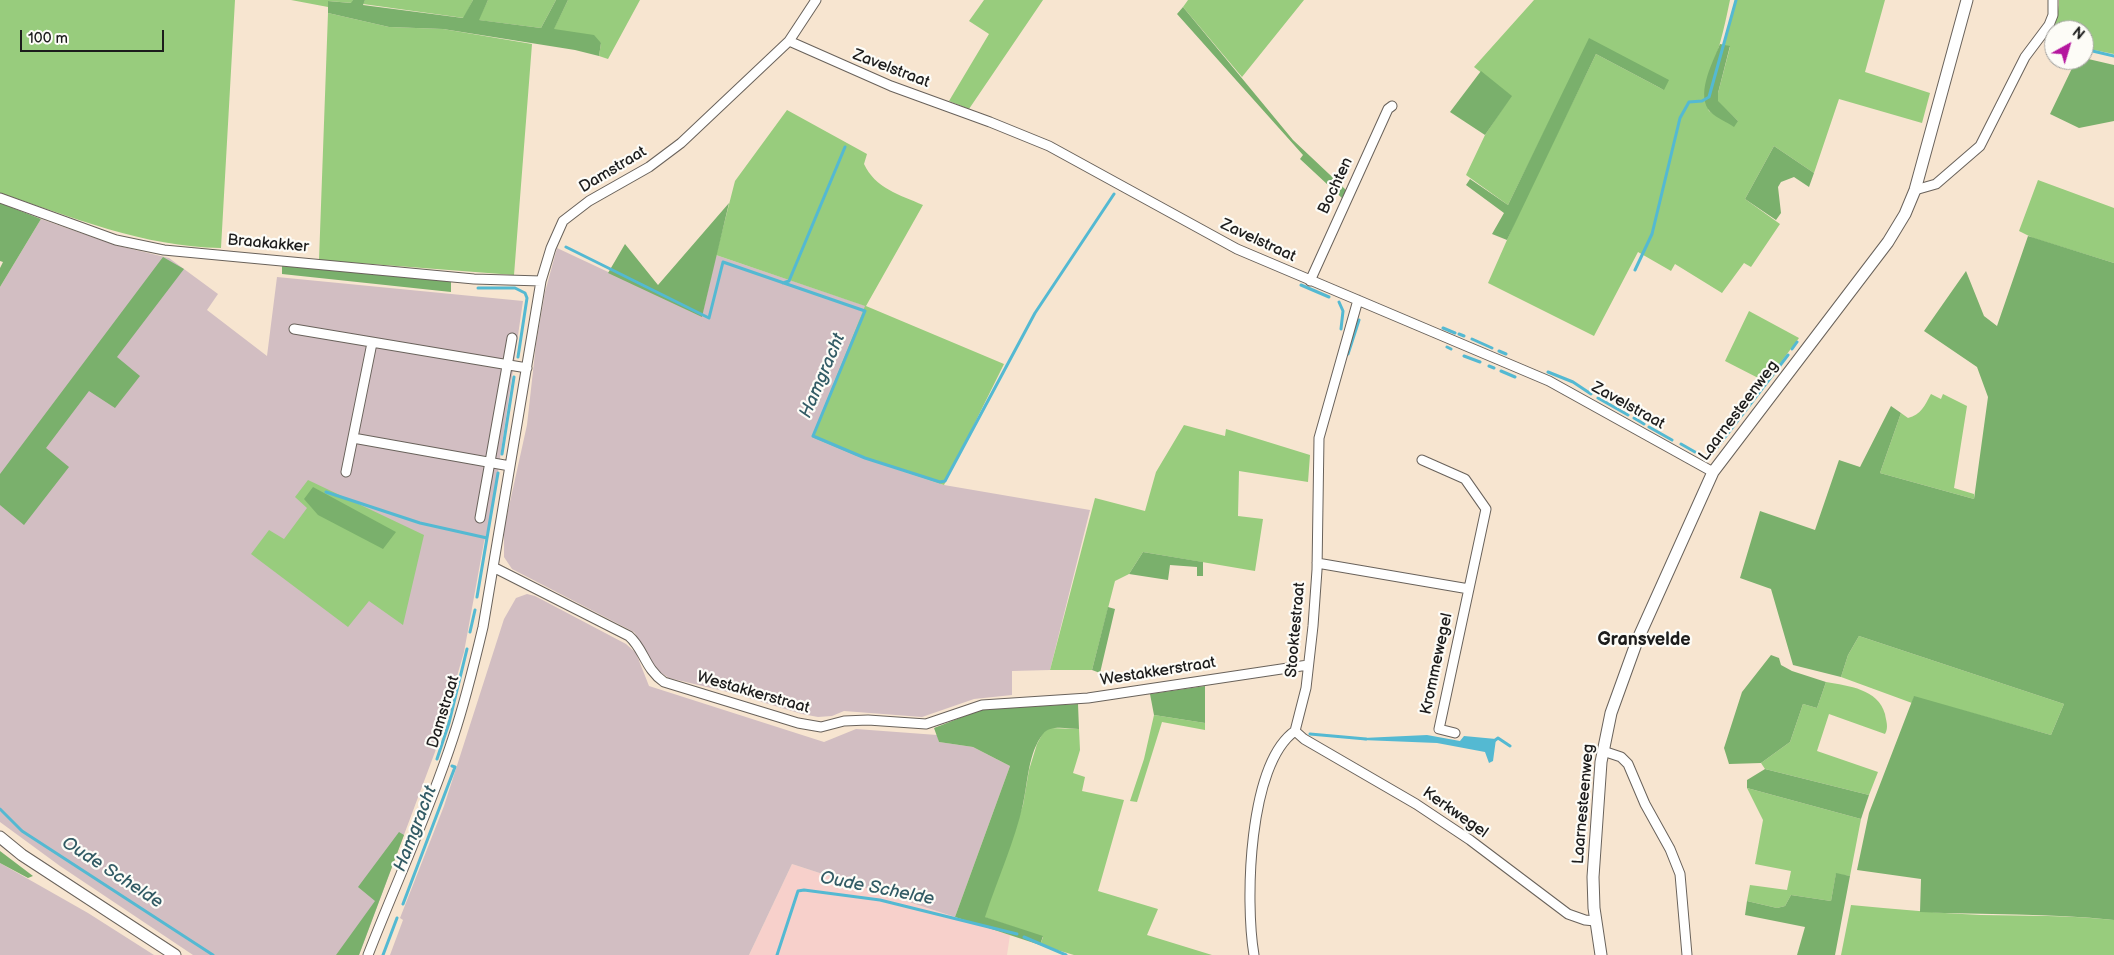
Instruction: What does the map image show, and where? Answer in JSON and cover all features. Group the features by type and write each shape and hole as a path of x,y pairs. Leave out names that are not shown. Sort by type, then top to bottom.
{"street":[{"name":"Damstraat","path":"368,955 453,738 483,628 541,281 551,248 564,221 589,201 665,156 789,41 816,0"},
{"name":"Laarnesteenweg","path":"1601,955 1595,921 1593,877 1603,751 1618,692 1637,641 1713,472 1888,242 1904,214 1915,190 1967,0"},
{"path":"1915,190 1936,184 1980,146 2025,57 2049,25 2053,15 2054,0"},
{"name":"Zavelstraat","path":"789,41 890,86 990,122 1049,146 1237,249 1549,381 1713,472"},
{"name":"Bochten","path":"1310,281 1388,110 1392,106"},
{"name":"Braakakker","path":"0,198 116,240 164,250 474,279 541,281"},
{"name":"Stooktestraat","path":"1254,955 1249,902 1250,859 1266,774 1272,759 1286,737 1295,731 1306,688 1317,563 1319,438 1358,300"},
{"path":"294,330 527,368"},
{"path":"480,518 512,338"},
{"path":"346,472 372,343"},
{"path":"353,438 510,466"},
{"name":"Krommewegel","path":"1422,460 1465,479 1486,509 1439,729 1455,733"},
{"path":"1317,563 1468,589"},
{"name":"Westakkerstraat","path":"493,567 629,636 635,641 653,674 664,682 798,723 821,727 844,721 868,720 926,724 982,705 1088,698 1308,665"},
{"name":"Kerkwegel","path":"1295,731 1304,739 1416,804 1470,840 1568,914 1584,920 1595,921"},
{"path":"1603,751 1621,757 1628,764 1645,804 1677,866 1684,899 1687,955"},
{"path":"0,837 22,855 175,955"}],"shaded area":[{"path":"41,219 115,245 169,258 218,294 207,310 267,356 277,277 523,301 491,520 484,542 464,652 435,752 359,955 193,955 60,866 0,822 0,287"},
{"path":"557,248 702,316 716,255 866,306 857,456 944,485 1090,510 1050,670 1012,671 1012,695 974,699 922,717 844,711 832,716 818,717 802,714 732,693 669,678 658,671 634,632 512,569 504,557 504,529 527,425 536,344 545,292"},
{"path":"527,594 535,596 626,644 636,653 649,686 824,742 856,729 937,735 939,742 973,747 1010,766 955,917 792,864 749,955 390,955 403,920 400,918 444,806 504,619 516,598"},
{"path":"0,863 88,913 154,955 0,955"},
{"path":"792,864 1010,935 1007,955 749,955"}],"green space":[{"path":"0,0 235,0 221,248 192,246 136,236 81,221 0,193"},
{"path":"291,0 353,0 352,3 328,1 328,7"},
{"path":"353,0 365,0 363,5 463,18 473,0 488,0 479,20 541,28 556,0 568,0 554,29 594,35 601,43 599,56 575,50 443,29 389,27 328,13 328,1 351,3"},
{"path":"365,0 473,0 464,18 363,4"},
{"path":"488,0 556,0 541,28 478,20"},
{"path":"568,0 640,0 608,59 599,56 601,43 553,30"},
{"path":"984,0 1043,0 969,109 949,101 989,34 969,21"},
{"path":"1188,0 1304,0 1242,77 1183,7"},
{"path":"1534,0 1730,0 1706,93 1709,111 1719,117 1738,121 1718,102 1718,93 1730,47 1724,45 1735,0 1885,0 1865,72 1930,93 1922,123 1839,99 1814,173 1774,146 1745,199 1780,224 1751,267 1744,263 1722,293 1675,264 1671,271 1638,252 1594,336 1488,283 1522,206 1596,54 1664,90 1590,39 1508,205 1466,175 1485,135 1511,96 1474,67"},
{"path":"2059,0 2114,0 2114,54 2094,50 2094,20 2055,20"},
{"path":"1183,7 1293,140 1346,190 1342,198 1300,159 1303,155 1177,14"},
{"path":"328,13 389,27 443,29 532,44 514,275 319,260"},
{"path":"1589,38 1669,80 1664,90 1596,54 1507,240 1492,234 1504,213 1466,185 1470,179 1508,205"},
{"path":"1720,44 1730,46 1718,93 1718,101 1738,121 1734,127 1713,114 1705,102 1704,94 1707,76"},
{"path":"2094,60 2114,65 2114,121 2079,128 2050,114 2071,70 2094,70"},
{"path":"1481,71 1512,96 1485,135 1450,112"},
{"path":"787,110 867,154 864,164 881,185 923,205 866,306 1004,364 944,485 857,456 812,437 865,306 716,255 735,181"},
{"path":"1774,146 1814,173 1809,187 1794,177 1781,182 1778,187 1781,213 1776,220 1745,199"},
{"path":"2038,180 2114,208 2114,263 2033,238 2019,231"},
{"path":"0,203 41,219 0,287 0,268 3,262 0,261"},
{"path":"729,203 702,317 608,273 625,244 658,285"},
{"path":"2028,236 2114,263 2114,920 2041,915 1920,912 1921,879 1857,870 1869,813 1914,696 2051,735 2064,704 1859,636 1848,655 1841,677 1793,665 1771,589 1740,578 1760,511 1815,530 1839,460 1860,467 1891,406 1901,413 1880,473 1974,499 1988,397 1977,367 1924,331 1966,271 1984,316 1997,326"},
{"path":"163,257 184,269 117,357 140,376 115,408 89,391 46,448 69,467 24,525 0,505 0,474"},
{"path":"282,266 451,281 451,292 282,274"},
{"path":"1749,311 1799,338 1766,382 1725,361"},
{"path":"1931,394 1941,399 1943,394 1967,406 1954,488 1974,494 1974,499 1880,473 1901,413 1908,418 1916,415"},
{"path":"1184,425 1225,436 1226,429 1310,455 1308,482 1239,471 1238,516 1263,519 1255,571 1143,552 1129,574 1115,581 1092,670 1050,670 1095,498 1145,511 1156,472"},
{"path":"308,480 424,535 403,625 369,601 348,627 251,554 269,530 284,539 307,508 295,497"},
{"path":"313,487 396,532 383,549 318,515 304,499"},
{"path":"1143,552 1203,562 1203,576 1197,576 1197,567 1170,565 1168,580 1129,574"},
{"path":"1108,607 1115,609 1100,673 1092,670"},
{"path":"1859,636 2064,704 2051,735 1914,697 1912,703 1841,677 1848,655"},
{"path":"1771,655 1779,658 1781,665 1792,671 1826,682 1817,708 1803,704 1790,742 1761,763 1729,764 1724,748 1742,692"},
{"path":"1826,682 1862,690 1876,699 1885,714 1887,726 1885,734 1829,714 1817,751 1878,772 1869,795 1765,769 1761,763 1790,742 1803,704 1817,708"},
{"path":"1205,686 1205,723 1154,715 1150,694"},
{"path":"1078,704 1079,729 1050,729 1043,734 1034,750 1020,818 985,917 1043,936 1040,945 955,917 1010,766 973,747 939,742 934,728 983,709"},
{"path":"1154,715 1205,723 1205,730 1162,722 1137,802 1130,801 1144,759"},
{"path":"1049,728 1079,729 1080,750 1073,773 1085,777 1082,791 1124,800 1098,891 1158,909 1147,935 1212,955 1074,955 1040,945 1043,937 984,917 1023,805 1029,770 1037,744 1043,733"},
{"path":"1765,769 1869,795 1861,819 1747,788 1747,780"},
{"path":"1747,788 1861,819 1850,876 1836,874 1831,901 1791,895 1785,906 1777,908 1747,901 1750,885 1787,890 1791,871 1755,864 1763,820"},
{"path":"399,832 404,835 359,955 336,955 375,901 358,887"},
{"path":"0,851 33,876 28,878 0,863"},
{"path":"1836,873 1850,876 1835,955 1797,955 1805,927 1745,915 1747,901 1777,908 1785,906 1791,895 1831,901"},
{"path":"1851,905 1981,915 2064,916 2114,920 2114,955 1841,955"}],"water":[{"path":"1427,735 1460,741 1464,736 1496,739 1493,761 1489,763 1485,752 1437,743 1362,740 1363,738"}],"waterway":[{"path":"1635,270 1652,234 1680,118 1689,102 1702,101 1709,97 1736,0"},
{"path":"2094,51 2114,56"},
{"path":"783,283 789,281 845,147"},
{"name":"Hamgracht","path":"566,247 709,318 723,262 865,311 813,436 865,458 940,482 945,481 1035,313 1114,194"},
{"path":"1301,285 1329,297"},
{"name":"Hamgracht","path":"478,288 515,288 525,293 527,298 518,357"},
{"path":"1339,302 1343,311 1341,329"},
{"path":"1348,354 1359,320"},
{"path":"1443,328 1455,333"},
{"path":"1459,334 1464,336"},
{"path":"1472,339 1492,348"},
{"path":"1792,349 1797,342"},
{"path":"1447,347 1451,349"},
{"path":"1499,351 1506,354"},
{"path":"1707,456 1712,454 1788,355"},
{"path":"1464,356 1480,362"},
{"path":"1489,366 1494,368"},
{"path":"1501,371 1515,377"},
{"path":"1548,372 1573,382 1591,394"},
{"name":"Hamgracht","path":"502,454 514,377"},
{"path":"1598,398 1628,415"},
{"path":"1634,418 1644,424"},
{"path":"1649,427 1672,440"},
{"path":"1681,444 1695,452"},
{"name":"Hamgracht","path":"477,597 498,473"},
{"path":"326,492 420,523 487,538"},
{"name":"Hamgracht","path":"470,632 475,610"},
{"name":"Hamgracht","path":"437,759 449,723 467,649"},
{"path":"1310,734 1366,739"},
{"path":"1494,741 1498,738 1510,746"},
{"name":"Hamgracht","path":"403,904 455,767 452,766"},
{"name":"Oude Schelde","path":"0,809 22,831 213,955"},
{"name":"Oude Schelde","path":"777,955 798,891 804,890 880,900 1017,934"},
{"name":"Hamgracht","path":"383,955 397,918"},
{"name":"Oude Schelde","path":"1024,937 1066,955"}],"district":[{"name":"Gransvelde","path":"1644,640"}]}
